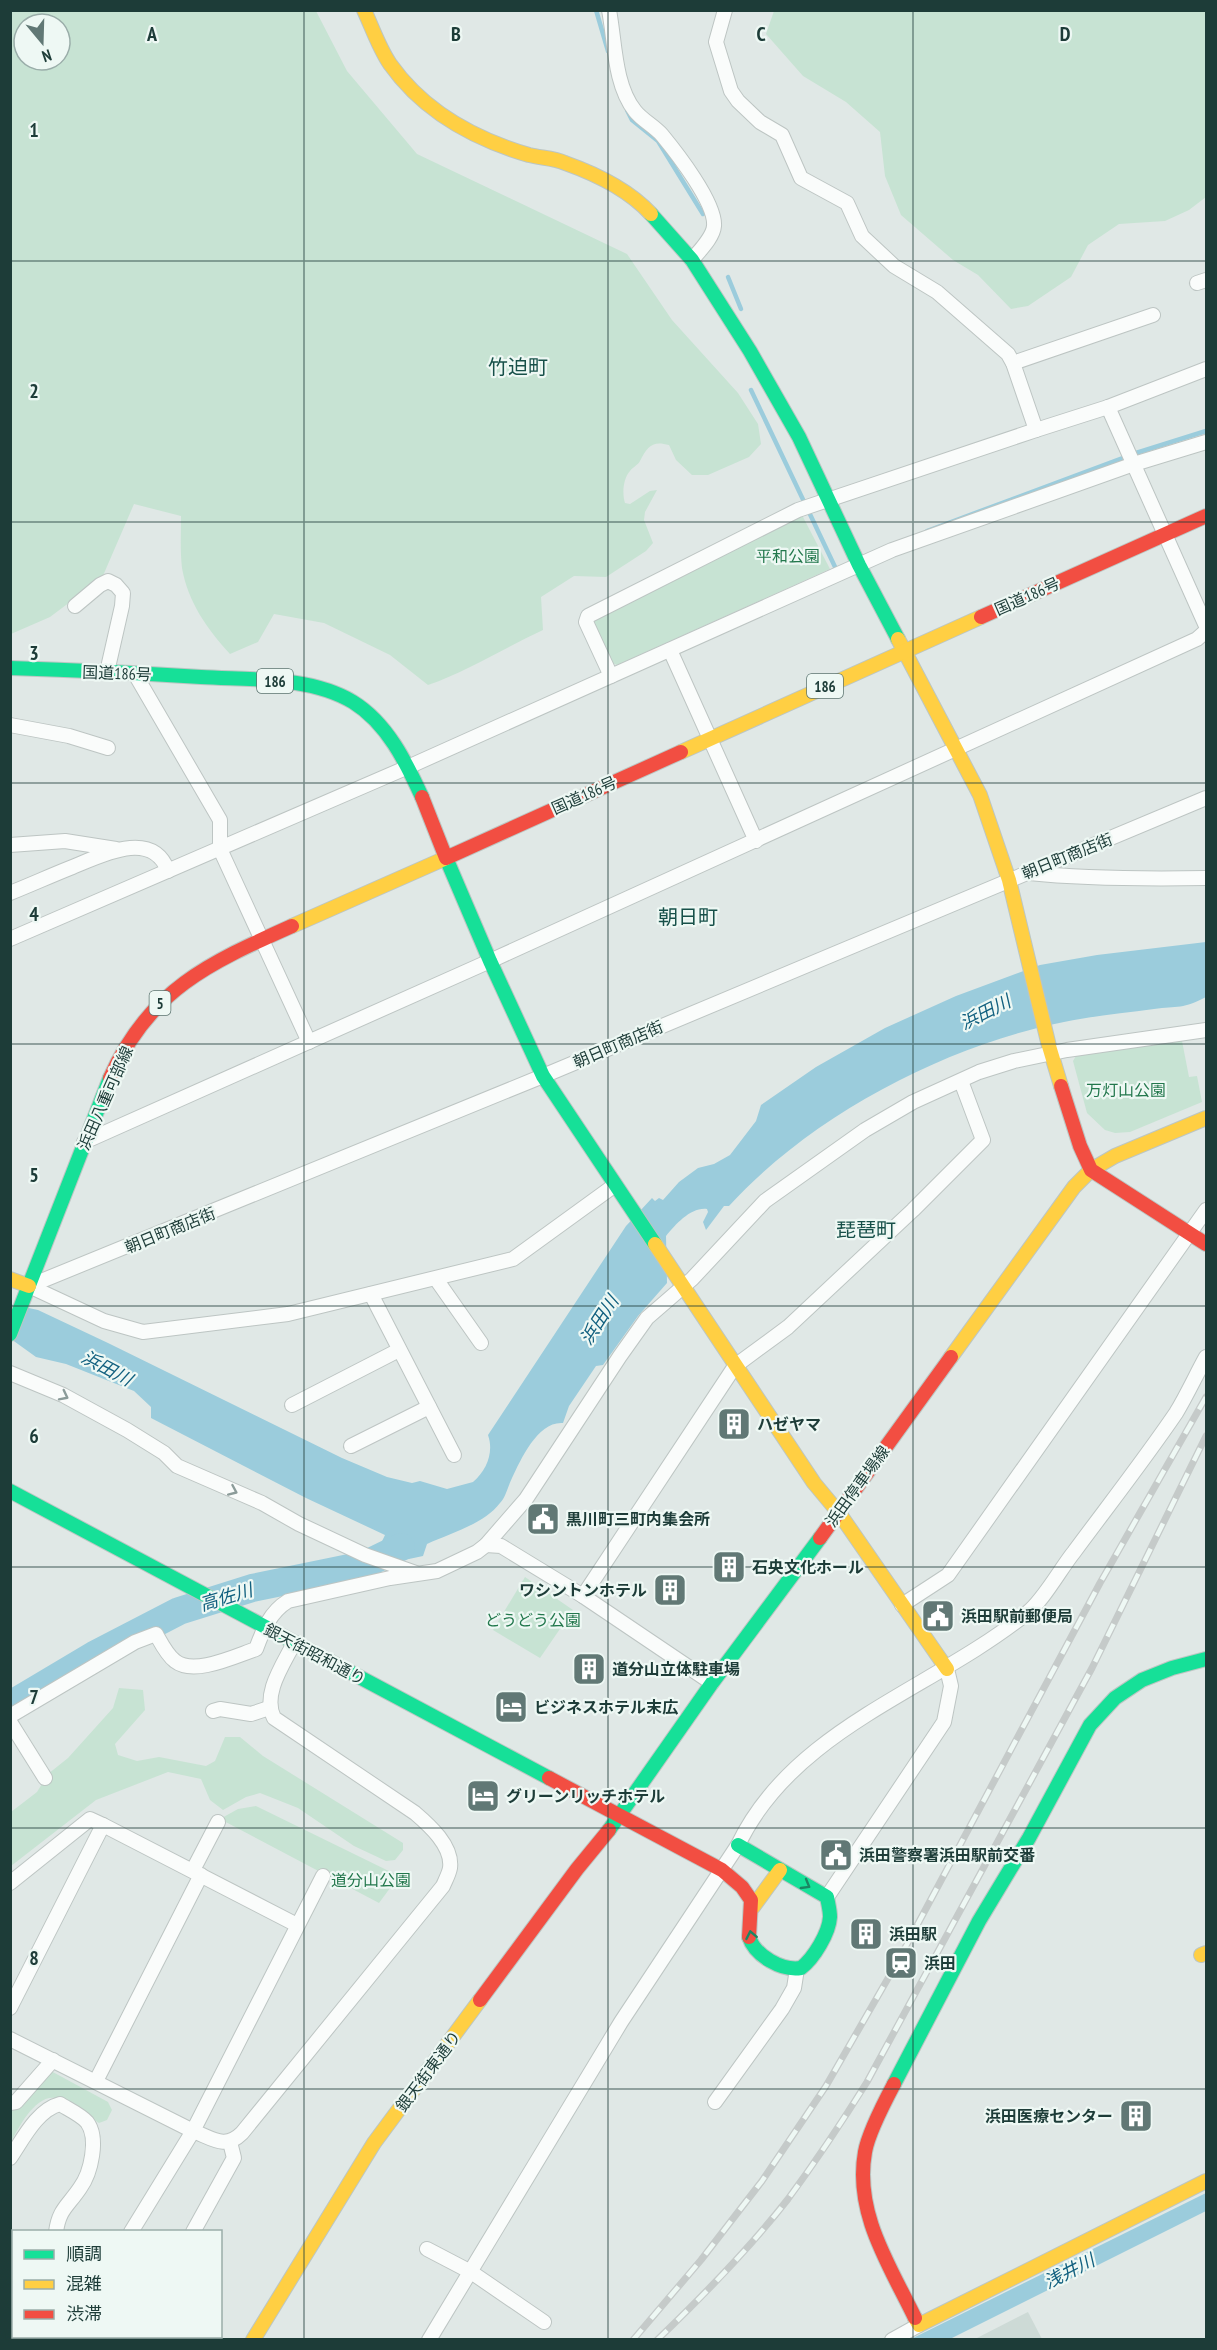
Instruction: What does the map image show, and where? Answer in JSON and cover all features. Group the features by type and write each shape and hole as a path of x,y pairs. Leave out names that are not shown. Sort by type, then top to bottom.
{"main road":[{"path":"364,10 389,62 410,88 433,110 460,128 494,143 531,155 564,162 611,183 643,206 692,260 774,392 799,437 860,565 980,795 1009,880 1051,1049 1080,1146 1091,1170 1206,1244"},
{"name":"国道186号","path":"10,668 257,679 306,685 340,696 368,712 388,735 408,767 446,858 1206,516"},
{"path":"446,858 543,1076 814,1482 947,1668"},
{"name":"浜田八重可部線","path":"10,1334 84,1142 119,1061 133,1035 157,1005 179,984 199,970 261,938 446,858"},
{"name":"浜田停車場線","path":"621,1815 712,1683 1065,1199 1091,1170 1115,1156 1206,1118"},
{"path":"10,1280 28,1290"},
{"name":"銀天街昭和通り","path":"10,1491 231,1608 264,1628 621,1815"},
{"path":"1206,1659 1171,1667 1148,1676 1125,1689 1102,1708 1090,1725 1029,1838 979,1921 874,2123 865,2150 862,2177 865,2206 876,2238 919,2325 1206,2181"},
{"path":"621,1815 722,1870 747,1893 753,1907"},
{"name":"銀天街東通り","path":"254,2340 374,2143 577,1869 621,1815"},
{"path":"738,1845 827,1897 829,1920 809,1962 797,1969 766,1957 753,1946 748,1932 749,1917 753,1907 780,1870"}],"street":[{"path":"609,10 615,38 612,45 622,86 634,111 661,134 681,160 699,184 711,213 714,226 707,241 692,260"},
{"path":"725,10 716,42 731,91 738,101 760,122 782,135 801,178 847,203 862,236 894,266 937,292 1004,351 1013,363 1036,430"},
{"path":"1013,363 1154,315"},
{"path":"611,676 586,622 588,615 798,510 1108,407 1206,369"},
{"path":"84,1142 756,841 1197,639 1206,628 1108,407"},
{"path":"10,939 408,767 892,550 1134,464 1206,442"},
{"path":"75,606 100,585 108,582 116,585 123,593 107,672"},
{"path":"670,650 756,841"},
{"path":"135,674 220,820 220,849 309,1042"},
{"path":"10,725 69,736 108,748"},
{"name":"朝日町商店街","path":"28,1290 1206,798"},
{"path":"10,845 65,841 116,849 141,848 151,852 166,866 168,871"},
{"path":"10,893 116,849"},
{"path":"1028,873 1073,878 1206,878"},
{"path":"10,1716 135,1642 156,1634 172,1660 181,1665 190,1667 212,1664 256,1648 264,1628 277,1608 288,1601 436,1571 477,1552 486,1545 526,1499 638,1330 681,1283 765,1201 865,1130 913,1101 979,1072 1051,1049 1206,1030"},
{"path":"583,1596 735,1366 788,1327 983,1140 961,1080"},
{"path":"28,1290 104,1321 143,1332 288,1314 513,1259 615,1185"},
{"path":"903,1605 948,1575 1206,1210"},
{"path":"436,1279 480,1343"},
{"path":"370,1294 454,1455"},
{"path":"292,1406 399,1350"},
{"path":"429,2340 621,2022 722,1870 745,1830 773,1793 813,1752 865,1717 947,1668 1030,1611 1177,1411 1206,1357"},
{"path":"10,1373 63,1395 127,1430 164,1453 177,1466 262,1503 299,1524 365,1555 418,1573"},
{"path":"351,1446 429,1407"},
{"path":"486,1545 501,1546 583,1596 712,1683"},
{"path":"10,2039 193,2131 223,2142 230,2142 242,2133 443,1886 450,1867 446,1850 434,1829 415,1813 274,1718 269,1708 270,1695 294,1643"},
{"path":"827,1897 944,1722 951,1686 947,1668"},
{"path":"213,1710 251,1714 269,1708"},
{"path":"10,1722 45,1778"},
{"path":"10,1882 90,1819 297,1925"},
{"path":"96,2081 197,1872 218,1822"},
{"path":"10,2008 103,1825"},
{"path":"132,2230 193,2131 323,1876"},
{"path":"715,2102 782,2009 794,1988 797,1969"},
{"path":"10,2103 16,2102 53,2060"},
{"path":"10,2158 38,2117 49,2107 60,2104 85,2120 91,2130 92,2138 88,2174 80,2189 62,2208 56,2230"},
{"path":"194,2230 234,2158 230,2142"},
{"path":"427,2249 471,2272 544,2322"},
{"path":"892,2340 919,2325"}],"shaded area":[{"path":"1028,2312 1042,2339 975,2339"}],"green space":[{"path":"11,11 316,11 347,71 417,154 627,254 672,320 738,393 758,424 761,444 749,457 708,475 692,475 676,460 669,445 658,443 651,446 628,474 623,491 625,503 630,504 650,491 657,490 645,512 644,520 653,543 646,551 606,577 574,576 541,597 543,630 472,666 428,685 390,655 324,623 274,614 258,642 230,654 206,625 189,592 182,568 181,516 134,504 102,578 50,617 11,634"},
{"path":"774,11 1206,11 1206,197 1189,210 1165,221 1119,224 1088,245 1071,277 1028,306 1011,309 978,275 953,260 901,215 885,176 880,132 846,102 803,76 766,34"},
{"name":"平和公園","path":"802,515 830,569 617,665 610,662 592,624 595,618"},
{"name":"万灯山公園","path":"1182,1041 1189,1077 1197,1076 1202,1102 1130,1132 1115,1133 1105,1130 1087,1113 1073,1061 1076,1056"},
{"name":"どうどう公園","path":"525,1577 573,1610 540,1658 493,1630"},
{"path":"119,1688 143,1690 145,1710 115,1744 118,1755 137,1761 159,1757 206,1766 215,1761 225,1737 240,1737 263,1756 403,1843 403,1850 395,1860 386,1861 354,1846 298,1808 260,1793 246,1797 223,1810 210,1800 201,1779 168,1772 96,1800 11,1866 11,1812 37,1792 48,1774 68,1758 113,1708"},
{"name":"道分山公園","path":"256,1806 399,1876 379,1903 220,1819 238,1809"},
{"path":"51,2071 108,2102 112,2110 107,2120 99,2123 69,2103 51,2098 36,2105 11,2142 11,2111 34,2092"}],"water":[{"name":"浜田川","path":"1206,942 1206,997 1192,1004 1086,1018 1019,1033 973,1048 927,1067 882,1089 799,1143 762,1173 729,1206 724,1206 706,1230 703,1222 708,1212 707,1209 695,1211 684,1217 666,1236 667,1283 638,1316 603,1365 596,1366 569,1406 563,1423 554,1424 538,1435 520,1461 504,1498 493,1510 466,1527 427,1544 423,1556 376,1566 362,1562 375,1556 385,1535 306,1498 151,1418 151,1407 134,1391 66,1364 36,1357 11,1339 10,1304 38,1310 342,1458 387,1477 412,1483 420,1481 447,1489 473,1482 482,1472 490,1454 488,1435 626,1226 652,1198 655,1201 659,1198 663,1200 679,1182 698,1168 714,1164 730,1155 756,1121 761,1105 816,1067 885,1028 956,996 1040,965 1097,955"},
{"name":"浅井川","path":"1206,2193 1206,2211 950,2339 909,2340"}],"waterway":[{"path":"596,10 608,51"},
{"path":"627,110 632,120 658,141 703,214"},
{"path":"728,277 741,309"},
{"path":"751,390 836,569"},
{"path":"927,531 1136,453 1206,431"},
{"name":"高佐川","path":"10,1705 94,1655 179,1611 252,1588 364,1565 401,1547"}],"railway":[{"path":"633,2340 701,2260 762,2181 826,2086 898,1961 1100,1583 1206,1397"},
{"path":"657,2340 725,2272 773,2218 819,2156 867,2082 1092,1668 1206,1436"}],"traffic: fast":[{"path":"651,214 692,260 750,351 799,437 859,565 898,639"},
{"path":"10,668 259,679 299,683 318,688 353,702 376,721 402,757 422,797"},
{"path":"446,858 543,1076 655,1244"},
{"path":"10,1334 110,1078"},
{"path":"10,1491 549,1778"},
{"path":"609,1830 712,1683 820,1538"},
{"path":"894,2084 979,1921 1029,1838 1090,1725 1115,1698 1142,1680 1172,1668 1206,1659"},
{"path":"738,1845 827,1897 830,1912 824,1938 811,1958 801,1968 786,1967 770,1961 757,1950 749,1937"}],"traffic: slow":[{"path":"364,10 390,64 403,81 434,110 489,141 529,155 561,161 588,172 633,197 651,214"},
{"path":"681,752 981,617"},
{"path":"898,639 980,795 1009,880 1049,1046 1061,1086"},
{"path":"292,926 446,858"},
{"path":"951,1357 1074,1187 1091,1170 1115,1156 1206,1118"},
{"path":"655,1244 814,1483 839,1513 947,1669"},
{"path":"10,1279 29,1286"},
{"path":"753,1907 780,1870"},
{"path":"1201,1955 1206,1953"},
{"path":"253,2340 374,2143 480,2000"},
{"path":"915,2318 919,2325 1206,2181"}],"traffic: jam":[{"path":"981,617 1206,516"},
{"path":"422,797 446,858 681,752"},
{"path":"110,1078 143,1022 184,983 234,953 292,926"},
{"path":"1061,1086 1080,1146 1091,1170 1206,1244"},
{"path":"820,1538 951,1357"},
{"path":"549,1778 722,1870 742,1887 751,1900 749,1937"},
{"path":"480,2000 577,1869 609,1830"},
{"path":"894,2084 870,2136 865,2152 863,2175 869,2218 876,2238 915,2318"}],"place":[{"name":"ハゼヤマ","path":"734,1424"},
{"name":"黒川町三町内集会所","path":"543,1519"},
{"name":"石央文化ホール","path":"729,1567"},
{"name":"ワシントンホテル","path":"670,1590"},
{"name":"浜田駅前郵便局","path":"938,1616"},
{"name":"道分山立体駐車場","path":"589,1669"},
{"name":"ビジネスホテル末広","path":"511,1707"},
{"name":"グリーンリッチホテル","path":"483,1796"},
{"name":"浜田警察署浜田駅前交番","path":"836,1855"},
{"name":"浜田駅","path":"866,1934"},
{"name":"浜田","path":"901,1963"},
{"name":"浜田医療センター","path":"1136,2116"}],"district":[{"name":"竹迫町","path":"518,367"},
{"name":"朝日町","path":"688,917"},
{"name":"琵琶町","path":"866,1230"}]}
